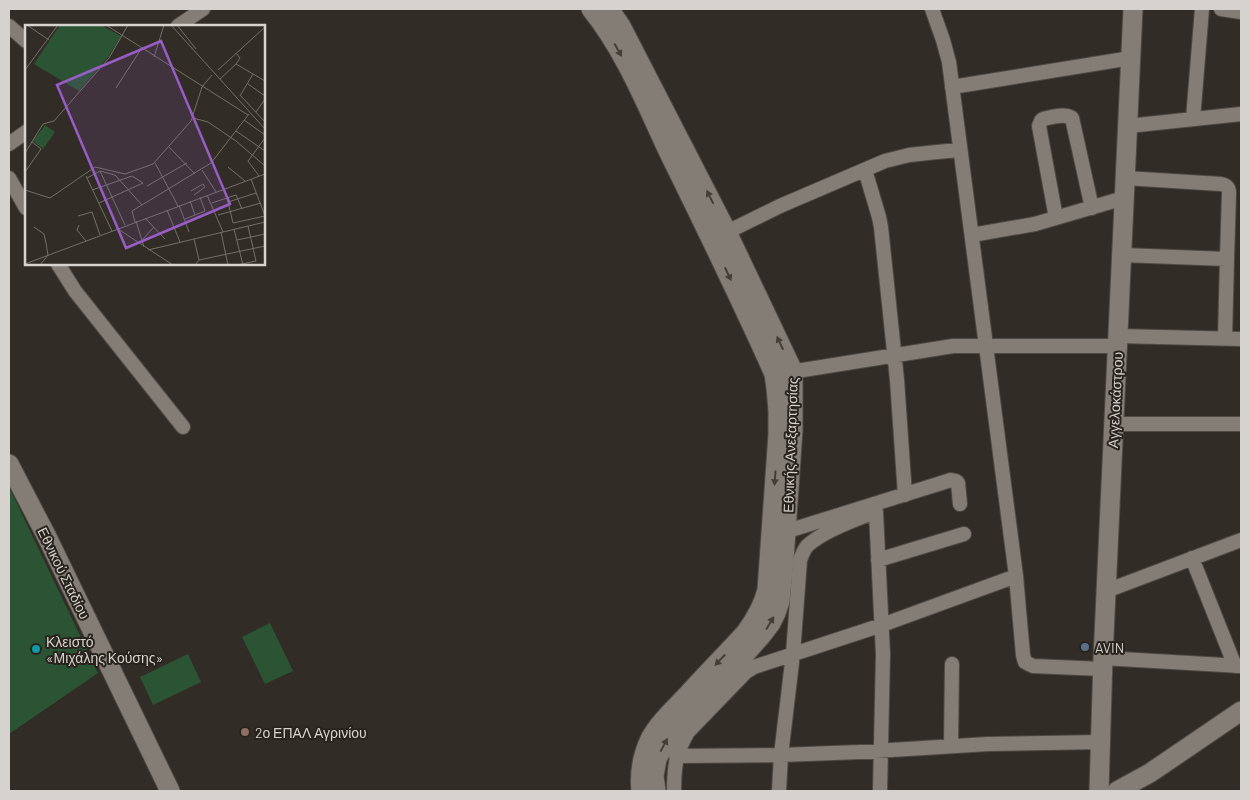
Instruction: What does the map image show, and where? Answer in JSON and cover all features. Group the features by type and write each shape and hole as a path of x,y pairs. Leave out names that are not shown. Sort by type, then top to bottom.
{"street":[{"path":"179,25 203,9"},
{"name":"Εθνικής Ανεξαρτησίας","path":"591,9 603,23 793,371 793,430 778,534 763,604 757,617 746,632 670,713 652,736 641,764 641,791"},
{"name":"Εθνικής Ανεξαρτησίας","path":"609,9 621,26 720,236 774,374 778,411 780,601 776,613 762,635 732,669 684,717 669,736 657,759 654,776 656,791"},
{"path":"932,9 947,55 952,87 1016,576 1022,652 1025,662 1033,666 1103,663 1238,666 1192,558"},
{"name":"Αγγελοκάστρου","path":"1099,791 1106,591 1133,9"},
{"path":"1193,119 1202,9"},
{"path":"9,26 25,40"},
{"path":"952,87 1131,58"},
{"path":"1128,126 1241,114"},
{"path":"1056,218 1039,126 1043,119 1065,115 1071,116 1092,208"},
{"path":"9,144 25,133"},
{"path":"720,236 780,206 884,162 899,157 959,150"},
{"path":"865,170 881,227 905,495"},
{"path":"9,178 25,206"},
{"path":"1125,178 1221,184 1229,189 1225,338"},
{"path":"972,235 1035,224 1124,198"},
{"path":"1122,255 1227,259"},
{"path":"59,265 75,291 183,427"},
{"path":"774,374 952,346 1241,339"},
{"path":"1114,424 1241,424"},
{"name":"Εθνικού Σταδίου","path":"9,464 47,536 170,791"},
{"path":"778,534 954,480 958,484 960,504"},
{"path":"779,791 780,755 794,654 802,553 819,538 857,519 876,512 883,654 880,791"},
{"path":"878,560 964,534"},
{"path":"1106,591 1241,540"},
{"path":"674,791 676,756 688,732 746,672 754,667 882,625 1016,576"},
{"path":"950,746 952,664"},
{"path":"1117,791 1150,773 1241,711"},
{"path":"676,756 780,755 1018,743 1100,742"}],"green space":[{"path":"9,487 98,673 9,734"},
{"path":"270,623 293,671 265,684 242,637"},
{"path":"188,654 201,682 153,705 140,677"}],"place":[{"name":"AVIN","path":"1085,647"},
{"name":"Κλειστό «Μιχάλης Κούσης»","path":"36,649"},
{"name":"2ο ΕΠΑΛ Αγρινίου","path":"245,732"}]}
